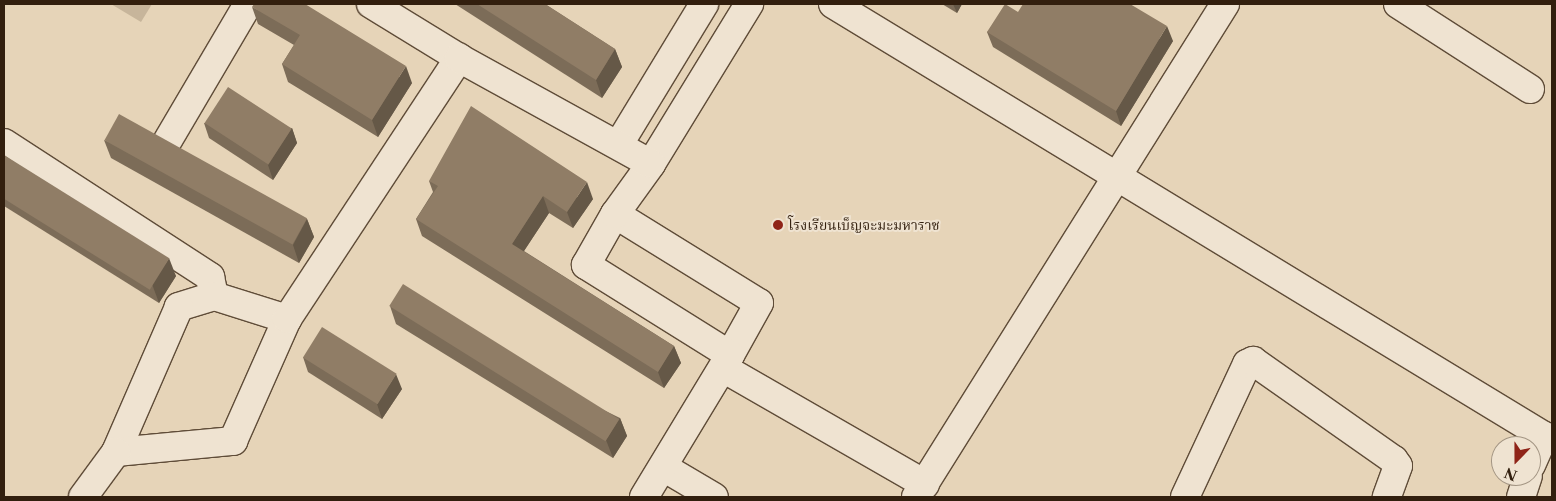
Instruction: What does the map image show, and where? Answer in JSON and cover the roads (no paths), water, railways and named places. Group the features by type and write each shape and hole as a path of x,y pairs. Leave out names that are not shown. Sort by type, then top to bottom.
{"street":[{"path":"168,140 248,4"},
{"path":"371,4 459,58 619,144 652,164"},
{"path":"619,144 704,4"},
{"path":"749,4 652,164 615,214 586,265 726,362 920,491 1224,4"},
{"path":"833,4 1548,438 1541,449"},
{"path":"1398,4 1530,89"},
{"path":"116,452 234,441 287,319 459,58"},
{"path":"4,143 210,277 214,296"},
{"path":"615,214 759,303 726,362 644,497"},
{"path":"83,497 116,452 179,307 214,296 287,319"},
{"path":"1185,497 1248,364 1253,360 1394,460 1398,466 1387,497"},
{"path":"663,467 714,497"}],"place":[{"name":"โรงเรียนเบ็ญจะมะมหาราช","path":"778,225"}]}
